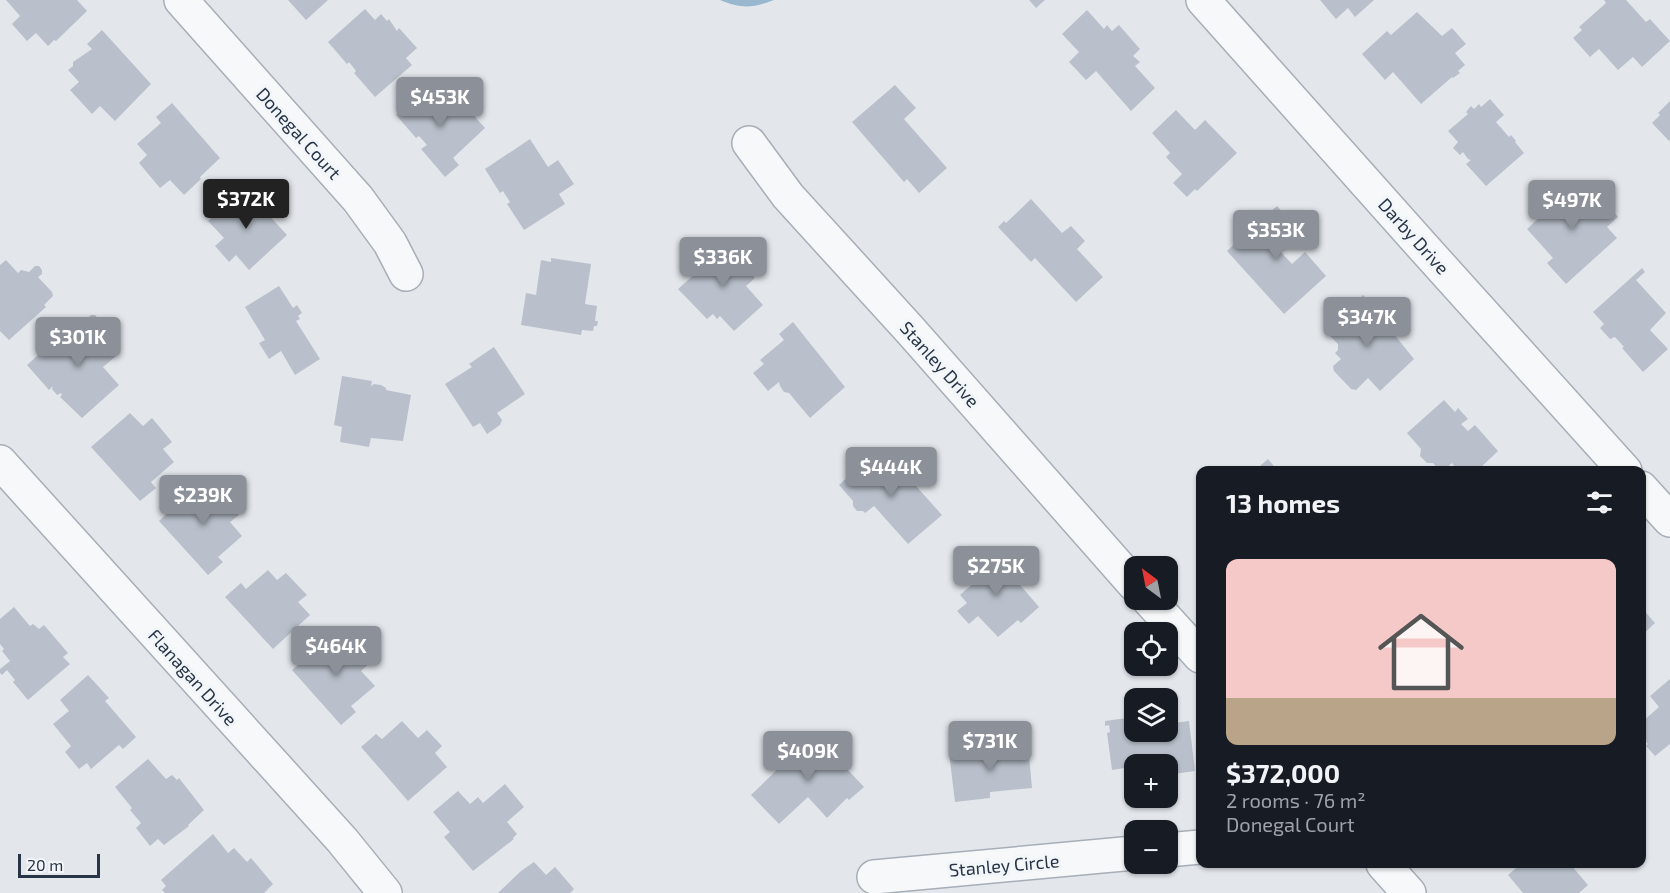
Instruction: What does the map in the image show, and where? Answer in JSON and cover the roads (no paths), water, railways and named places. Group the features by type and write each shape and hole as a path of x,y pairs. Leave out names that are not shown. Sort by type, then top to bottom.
{"street":[{"name":"Donegal Court","path":"181,0 358,199 390,243 406,274"},
{"name":"Darby Drive","path":"1203,0 1620,466"},
{"name":"Stanley Drive","path":"749,143 788,196 911,331 1124,573"},
{"name":"Flanagan Drive","path":"0,462 342,840 385,893"},
{"path":"1646,494 1670,520"},
{"path":"1158,610 1196,652"},
{"path":"1178,849 1196,847"},
{"name":"Stanley Circle","path":"874,877 1124,854"},
{"path":"1387,868 1409,893"}],"water":[{"path":"720,0 774,0 760,5 747,6 734,5"}]}
